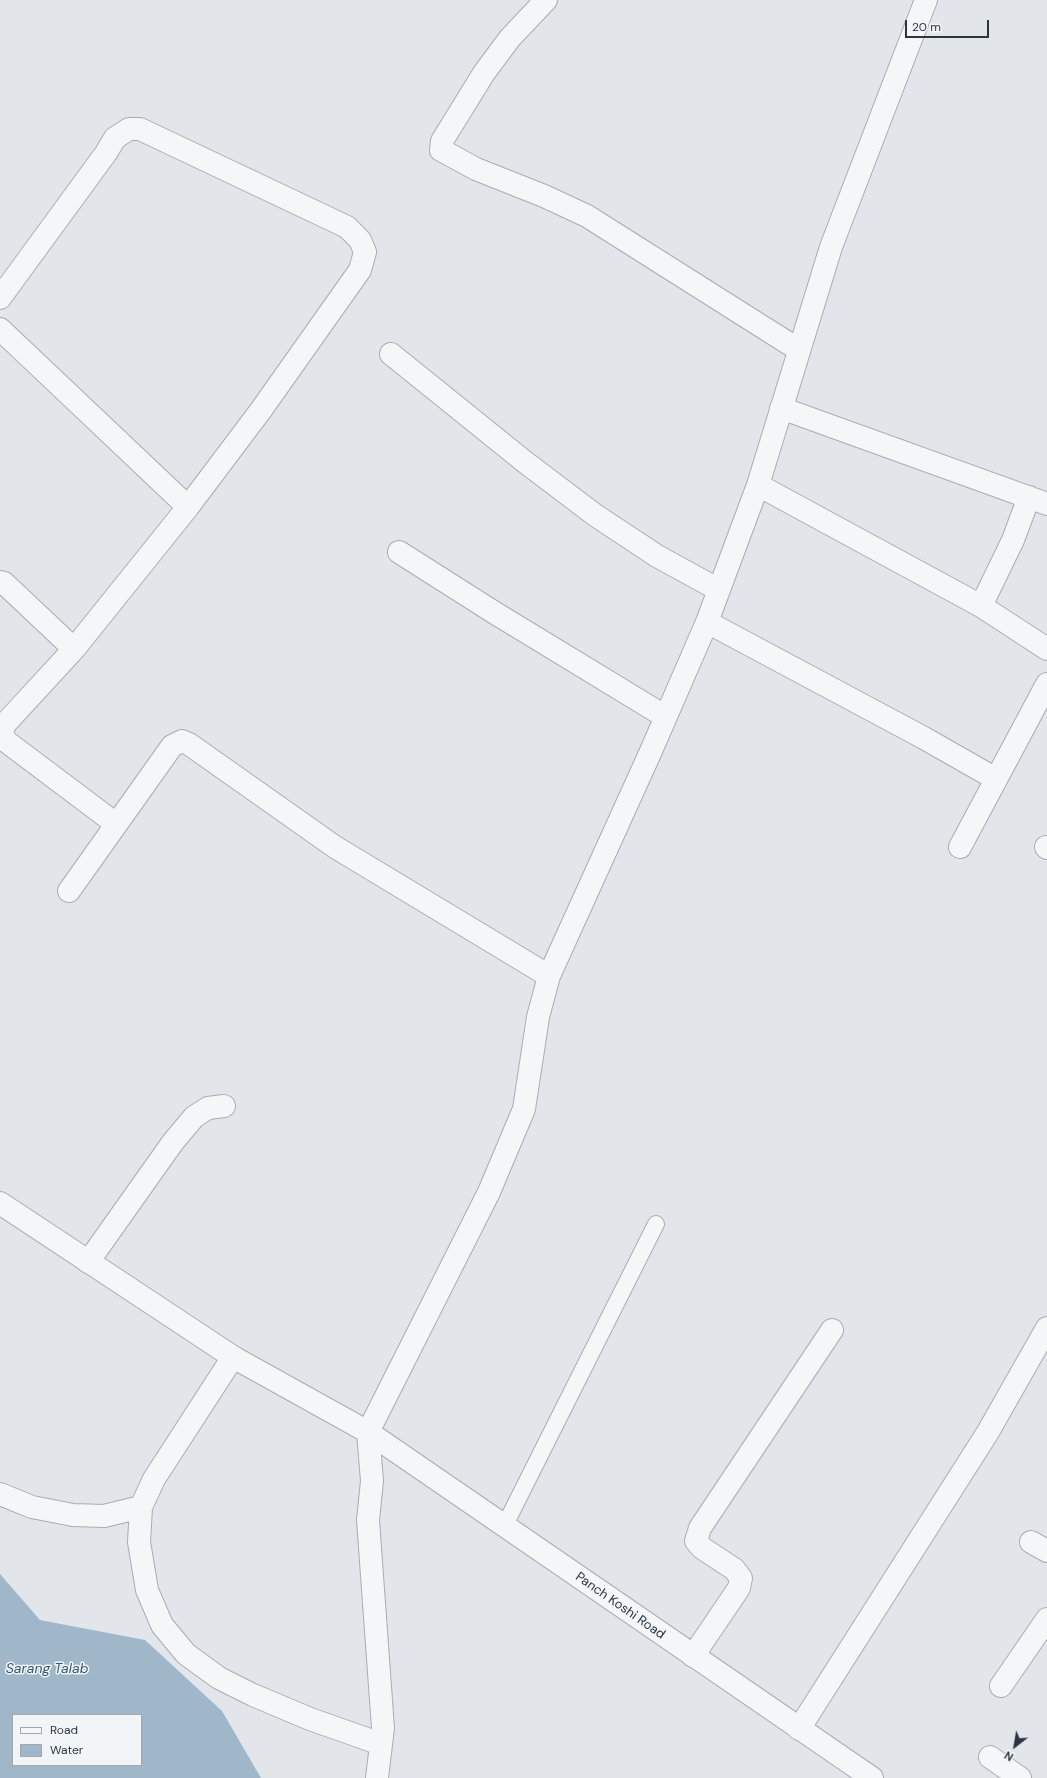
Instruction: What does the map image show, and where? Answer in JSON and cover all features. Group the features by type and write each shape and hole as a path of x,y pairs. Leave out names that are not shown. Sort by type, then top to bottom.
{"street":[{"path":"546,0 510,38 484,73 442,140 441,150 476,169 544,196 586,216 799,350"},
{"path":"377,1778 383,1728 368,1520 372,1481 368,1432 489,1192 524,1109 538,1017 549,976 666,717 707,622 758,485 831,247 926,0"},
{"path":"0,298 106,153 115,138 129,129 140,129 347,227 360,240 365,252 360,270 261,410 188,507 74,649 4,725 2,734 7,742 116,824"},
{"path":"0,329 188,507"},
{"path":"391,354 525,462 595,515 657,556 719,590"},
{"path":"781,408 1038,500 1013,540 981,606"},
{"path":"758,485 981,606 1047,649"},
{"path":"399,552 495,614 666,717"},
{"path":"0,582 4,582 74,649"},
{"path":"707,622 917,734 996,779"},
{"path":"960,847 1047,684"},
{"path":"69,891 172,746 182,741 195,748 335,847 549,976"},
{"path":"88,1262 173,1142 194,1117 208,1108 224,1106"},
{"name":"Panch Koshi Road","path":"0,1203 233,1357 368,1432 872,1778"},
{"path":"799,1729 988,1432 1047,1328"},
{"path":"693,1656 739,1588 741,1578 734,1569 702,1548 696,1541 700,1528 832,1330"},
{"path":"233,1357 154,1479 141,1507 139,1542 147,1590 162,1625 186,1654 219,1678 253,1696 310,1719 381,1744"},
{"path":"0,1494 32,1507 74,1515 104,1516 141,1507"},
{"path":"1001,1686 1047,1619"},
{"path":"990,1758 1020,1778"}],"lane":[{"path":"504,1526 656,1224"}],"water":[{"name":"Sarang Talab","path":"0,1574 40,1620 145,1640 222,1711 261,1778 0,1778"}]}
